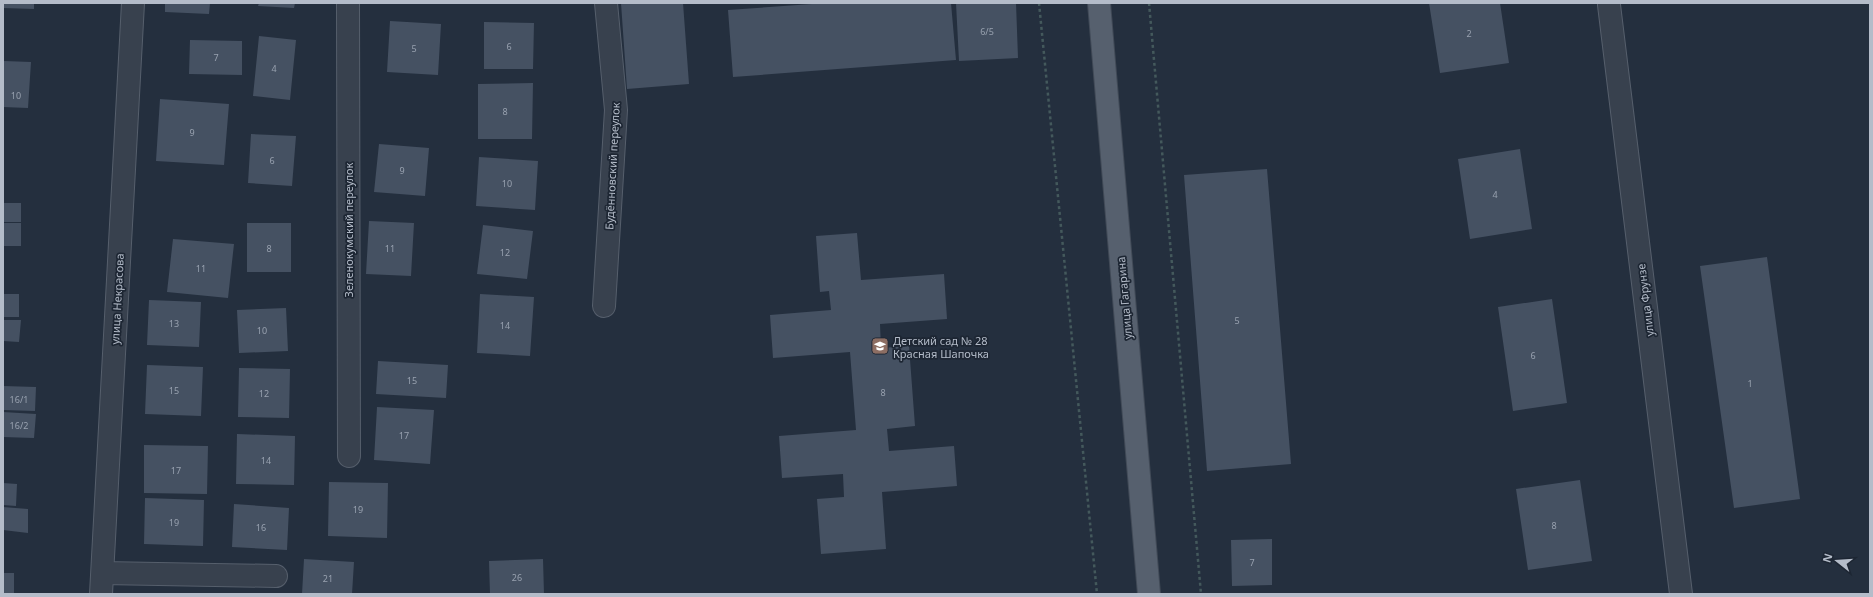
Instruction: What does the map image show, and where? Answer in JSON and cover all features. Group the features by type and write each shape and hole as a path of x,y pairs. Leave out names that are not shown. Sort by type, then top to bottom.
{"main road":[{"name":"улица Гагарина","path":"1099,3 1149,594"}],"street":[{"name":"улица Некрасова","path":"102,584 133,3"},
{"name":"Зеленокумский переулок","path":"348,3 348,456"},
{"name":"Будённовский переулок","path":"604,306 616,110 606,3"},
{"name":"улица Фрунзе","path":"1608,5 1681,594"},
{"path":"102,584 276,576"}],"path":[{"path":"1039,3 1097,594"},
{"path":"1149,3 1201,594"}],"building":[{"path":"3,3 34,3 34,9 3,8"},
{"path":"165,3 210,3 209,14 165,12"},
{"path":"259,3 295,3 294,8 258,6"},
{"path":"621,3 683,3 689,84 627,89"},
{"path":"826,3 951,3 956,60 733,77 728,10"},
{"path":"956,3 1016,3 1018,58 959,61"},
{"path":"1429,3 1500,3 1509,63 1440,73"},
{"path":"390,21 441,24 438,75 387,72"},
{"path":"484,22 534,23 533,69 484,69"},
{"path":"259,36 296,40 290,100 253,96"},
{"path":"190,40 242,41 242,75 189,74"},
{"path":"4,61 31,62 28,108 3,107"},
{"path":"533,83 532,139 478,139 478,84"},
{"path":"160,99 229,104 224,165 156,161"},
{"path":"251,134 296,136 292,186 248,183"},
{"path":"379,144 429,148 425,196 374,192"},
{"path":"1520,149 1532,229 1470,239 1458,159"},
{"path":"479,157 538,161 535,210 476,206"},
{"path":"1267,169 1291,464 1207,471 1184,175"},
{"path":"3,203 21,203 21,222 3,222"},
{"path":"369,221 414,223 411,276 366,274"},
{"path":"3,223 21,223 21,246 3,246"},
{"path":"247,223 291,223 291,272 247,272"},
{"path":"483,225 533,231 527,279 477,274"},
{"path":"857,233 861,280 944,274 947,319 880,324 881,348 909,346 915,426 887,429 889,451 954,446 957,486 882,492 886,549 821,554 817,499 844,497 843,474 782,478 779,436 856,430 850,352 773,358 770,315 831,310 829,291 820,292 816,236"},
{"path":"173,239 234,244 228,298 167,292"},
{"path":"1767,257 1800,499 1734,508 1700,266"},
{"path":"3,294 19,294 19,317 3,317"},
{"path":"480,294 534,297 530,356 477,353"},
{"path":"1552,299 1567,403 1513,411 1498,307"},
{"path":"149,300 201,302 199,347 147,345"},
{"path":"286,308 288,351 239,353 237,310"},
{"path":"3,320 21,320 19,342 3,341"},
{"path":"378,361 448,365 446,398 376,394"},
{"path":"147,365 203,367 201,416 145,414"},
{"path":"239,368 290,369 289,418 238,417"},
{"path":"3,386 36,387 35,411 3,410"},
{"path":"377,407 434,410 430,464 374,460"},
{"path":"3,412 36,414 34,438 3,437"},
{"path":"237,434 295,436 294,485 236,484"},
{"path":"144,445 208,446 207,494 144,493"},
{"path":"1580,480 1592,561 1528,570 1516,489"},
{"path":"329,482 388,483 387,538 328,536"},
{"path":"3,483 17,484 16,506 3,505"},
{"path":"145,498 204,500 203,546 144,544"},
{"path":"234,504 289,508 287,550 232,547"},
{"path":"3,507 28,509 28,533 3,530"},
{"path":"1272,539 1272,585 1232,586 1231,540"},
{"path":"304,559 354,562 352,594 302,594"},
{"path":"543,559 544,594 490,594 489,561"},
{"path":"3,573 14,573 14,594 3,594"}],"place":[{"name":"Детский сад № 28 Красная Шапочка","path":"880,346"}]}
